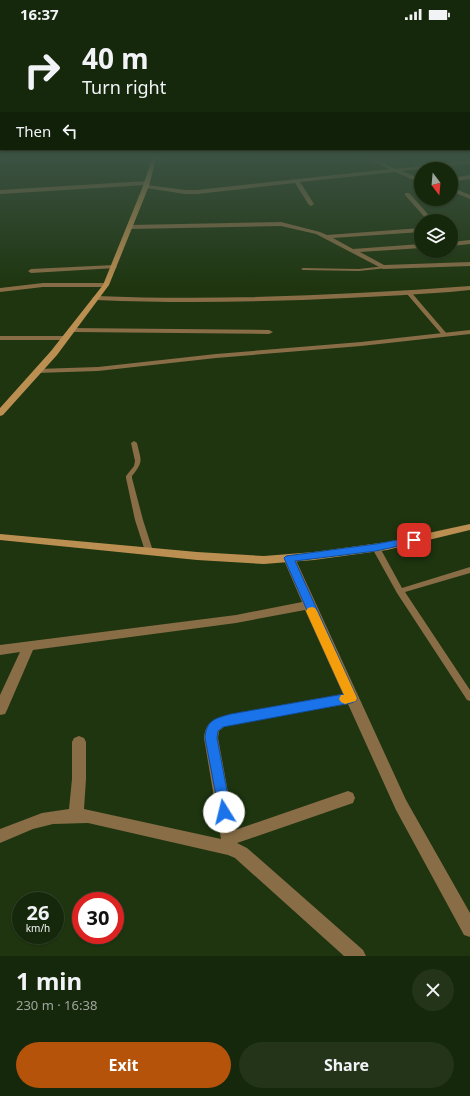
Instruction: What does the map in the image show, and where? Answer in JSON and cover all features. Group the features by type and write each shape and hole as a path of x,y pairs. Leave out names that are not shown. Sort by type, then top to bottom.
{"street":[{"path":"1,410 66,338 106,285 140,201"},
{"path":"414,201 425,214"},
{"path":"130,228 280,224 314,232 385,267 470,264"},
{"path":"325,237 414,231"},
{"path":"458,243 470,242"},
{"path":"351,251 414,246"},
{"path":"31,271 114,267"},
{"path":"0,290 43,285 106,285"},
{"path":"96,298 158,301 234,300 409,293 470,288"},
{"path":"72,330 269,332"},
{"path":"37,371 98,369 470,332"},
{"path":"0,338 66,338"},
{"path":"0,537 264,560 314,556 376,548 470,526"},
{"path":"289,558 351,698 401,805 470,929"},
{"path":"0,650 236,619 309,605"},
{"path":"0,710 29,646"},
{"path":"351,698 231,719 218,723 212,729 211,738 230,843 357,956"},
{"path":"76,815 79,780 79,742"},
{"path":"0,836 27,824 67,814 230,843 348,798"}],"lane":[{"path":"303,270 359,270 385,267"},
{"path":"409,293 445,335"},
{"path":"134,443 138,466 129,478 139,520 149,551"},
{"path":"376,548 400,591 470,697"},
{"path":"400,591 470,570"}],"slow traffic":[{"path":"312,611 351,698 345,699"}],"route":[{"path":"224,812 211,738 212,729 218,723 231,719 351,698 289,558 376,548 414,540"}]}
